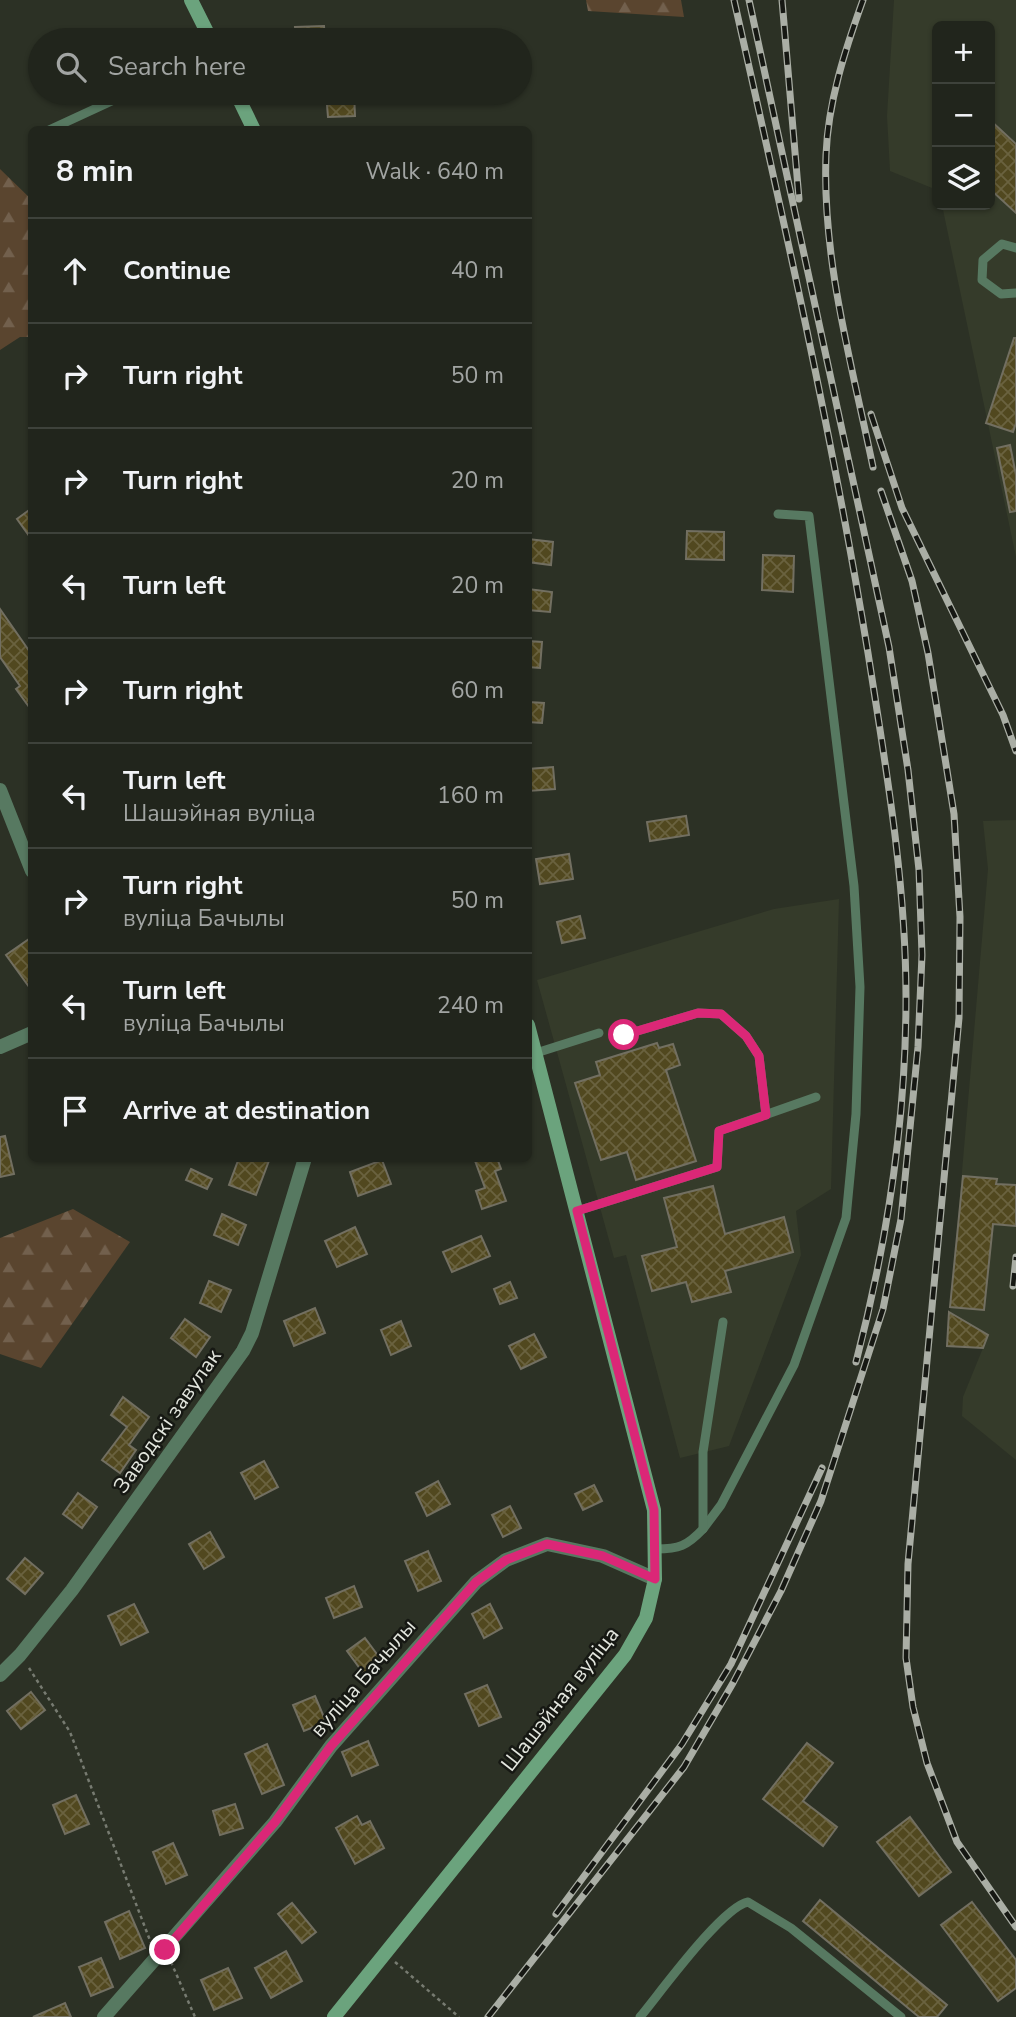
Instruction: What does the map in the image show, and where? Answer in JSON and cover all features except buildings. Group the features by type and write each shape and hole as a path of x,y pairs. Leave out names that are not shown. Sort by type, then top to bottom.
{"main road":[{"path":"191,0 205,28"},
{"path":"242,105 252,126"},
{"name":"Шашэйная вуліца","path":"334,2017 625,1655 646,1618 655,1579 654,1510 532,1038"}],"street":[{"path":"0,790 28,861"},
{"path":"0,1047 28,1035"},
{"name":"Заводскі завулак","path":"0,1675 20,1655 72,1590 243,1351 261,1306 304,1162"},
{"name":"вуліца Бачылы","path":"104,2017 275,1822 331,1746 476,1582 506,1560 547,1544 603,1556 655,1579"}],"lane":[{"path":"58,126 103,105"},
{"path":"1016,248 1002,244 983,260 982,279 1001,294 1016,293"},
{"path":"656,1549 678,1549 689,1545 721,1505 794,1365 846,1218 856,1114 860,987 854,887 809,516 778,514"},
{"path":"624,1035 698,1013 721,1014 746,1036 759,1056 766,1115"},
{"path":"536,1052 599,1032"},
{"path":"577,1211 717,1167 719,1131 816,1097"},
{"path":"703,1529 703,1452 723,1322"},
{"path":"640,2017 719,1923 740,1903 748,1902 791,1928 901,2017"}],"path":[{"path":"20,1655 70,1732 161,1954 195,2017"},
{"path":"385,1953 459,2017"}],"shaded area":[{"path":"894,0 1016,0 1016,557 943,210 995,210 995,21 932,21 932,188 890,171 887,116"},
{"path":"1016,820 1016,1460 962,1416 963,1397 983,1348 947,1346 988,869 983,821"},
{"path":"839,899 831,1189 796,1211 801,1255 729,1446 680,1458 626,1255 614,1258 537,980 774,909"}],"green space":[{"path":"586,0 681,0 684,17 588,11"},
{"path":"0,169 28,196 28,337 20,337 0,350"},
{"path":"73,1209 130,1242 41,1368 0,1354 0,1238"}],"railway":[{"path":"734,0 839,489 888,782 903,911 906,998 903,1090 893,1182 877,1272 856,1362"},
{"path":"488,2017 684,1767 733,1683 781,1591 821,1501 883,1309 901,1219 918,1047 922,955 919,870 908,770 889,647 749,0"},
{"path":"782,0 799,199"},
{"path":"863,0 844,57 830,115 826,194 840,312 873,467"},
{"path":"871,414 902,508 1003,715 1016,751"},
{"path":"881,491 912,581 928,653 954,814 960,917 959,1018 908,1564 906,1658 913,1707 927,1763 957,1842 1016,1927"},
{"path":"1013,1286 1016,1257"},
{"path":"556,1914 682,1744 731,1664 822,1468"}],"route":[{"path":"165,1950 275,1822 331,1746 476,1582 506,1560 547,1544 603,1556 655,1579 654,1510 577,1211 717,1167 719,1131 766,1115 759,1056 746,1036 721,1014 698,1013 624,1035"}]}
